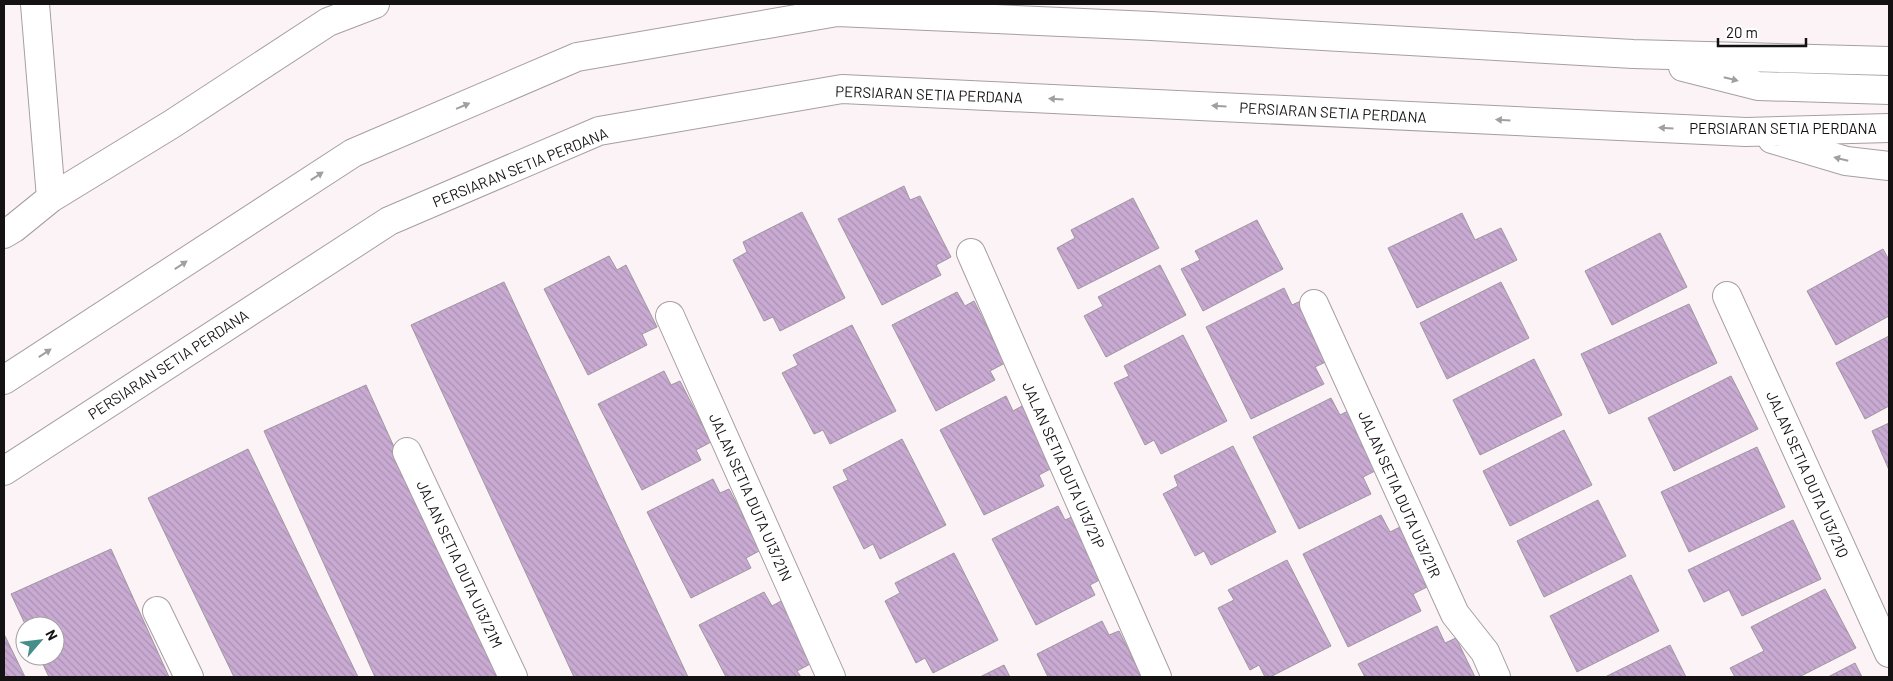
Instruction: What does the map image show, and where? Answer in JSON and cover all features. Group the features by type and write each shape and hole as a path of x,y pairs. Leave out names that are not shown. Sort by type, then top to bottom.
{"main road":[{"path":"35,4 51,198"},
{"path":"4,234 51,198 172,124 327,13 375,4"},
{"path":"4,380 353,153 577,57 837,12 1151,26 1633,54 1889,61"},
{"path":"1633,54 1758,86 1889,90"},
{"name":"PERSIARAN SETIA PERDANA","path":"4,471 389,221 599,131 842,88 1746,132 1889,128"},
{"path":"1746,132 1846,161 1889,166"},
{"name":"JALAN SETIA DUTA U13/21P","path":"970,253 1157,677"},
{"name":"JALAN SETIA DUTA U13/21Q","path":"1727,296 1889,653"},
{"name":"JALAN SETIA DUTA U13/21R","path":"1314,304 1455,614 1485,652 1496,677"},
{"name":"JALAN SETIA DUTA U13/21N","path":"670,316 832,677"},
{"name":"JALAN SETIA DUTA U13/21M","path":"407,452 513,677"},
{"path":"157,611 188,677"}],"building":[{"path":"904,186 910,200 920,196 951,257 936,265 941,275 882,305 838,219"},
{"path":"1133,198 1159,248 1078,289 1057,248 1075,238 1071,230"},
{"path":"802,212 845,298 780,331 773,317 764,321 733,260 747,252 743,242"},
{"path":"1462,213 1475,240 1501,228 1517,260 1417,308 1388,248"},
{"path":"1257,220 1283,269 1203,311 1181,269 1200,260 1195,251"},
{"path":"1660,233 1687,287 1612,325 1585,271"},
{"path":"1883,249 1889,260 1889,316 1836,345 1807,291"},
{"path":"609,256 617,270 626,265 657,327 642,334 647,345 588,375 544,289"},
{"path":"1160,265 1186,315 1106,357 1084,316 1103,306 1098,297"},
{"path":"504,282 688,677 574,677 411,325"},
{"path":"1501,282 1529,338 1447,379 1420,323"},
{"path":"1284,288 1292,305 1303,300 1332,359 1315,367 1324,384 1251,419 1206,327"},
{"path":"957,292 965,306 974,301 1005,363 990,371 995,380 936,411 892,325"},
{"path":"1689,304 1717,363 1609,414 1581,354"},
{"path":"852,325 896,411 830,444 823,430 814,434 782,373 798,365 793,355"},
{"path":"1183,335 1227,421 1161,454 1154,440 1145,445 1114,383 1129,376 1124,366"},
{"path":"1889,336 1889,406 1865,419 1836,363"},
{"path":"1534,359 1562,415 1480,455 1453,400"},
{"path":"664,371 671,385 680,381 711,442 696,450 701,460 642,490 598,404"},
{"path":"1731,376 1758,429 1674,471 1648,418"},
{"path":"366,385 498,677 375,677 264,431"},
{"path":"1006,396 1013,411 1022,406 1054,467 1039,475 1044,486 984,515 940,430"},
{"path":"1331,398 1340,415 1350,410 1379,469 1363,477 1371,494 1299,529 1253,437"},
{"path":"1889,423 1889,470 1872,431"},
{"path":"1564,430 1592,485 1510,526 1483,471"},
{"path":"902,439 946,525 880,559 873,544 864,549 833,487 848,480 843,470"},
{"path":"1233,446 1276,532 1211,565 1204,551 1195,556 1163,494 1178,486 1174,476"},
{"path":"1757,447 1785,507 1689,552 1661,492"},
{"path":"248,449 358,677 234,677 148,498"},
{"path":"713,479 720,493 729,489 761,550 746,558 751,568 691,598 647,512"},
{"path":"1598,500 1626,556 1544,597 1517,541"},
{"path":"1058,506 1065,520 1074,516 1105,577 1090,585 1095,595 1036,625 992,539"},
{"path":"1381,515 1390,532 1400,527 1429,586 1413,594 1421,611 1348,647 1303,554"},
{"path":"1793,520 1821,579 1742,616 1729,590 1704,602 1688,570"},
{"path":"111,549 169,677 49,677 44,666 65,666 65,616 21,616 11,594"},
{"path":"954,553 998,640 933,673 925,658 916,663 885,601 900,593 895,583"},
{"path":"1287,560 1331,646 1270,677 1265,677 1259,665 1250,670 1218,608 1234,600 1228,590"},
{"path":"1631,575 1659,631 1577,672 1550,616"},
{"path":"1825,589 1856,648 1799,677 1735,677 1730,668 1764,651 1751,627"},
{"path":"764,592 772,606 781,601 812,663 797,671 801,677 726,677 699,625"},
{"path":"1102,621 1109,635 1119,631 1142,677 1048,677 1037,654"},
{"path":"1437,626 1445,643 1456,638 1475,677 1365,677 1358,664"},
{"path":"4,634 15,657 15,666 20,666 25,677 4,677"},
{"path":"1670,645 1686,677 1605,677"},
{"path":"1855,663 1862,677 1828,677"},
{"path":"1004,665 1010,677 980,677"}]}
